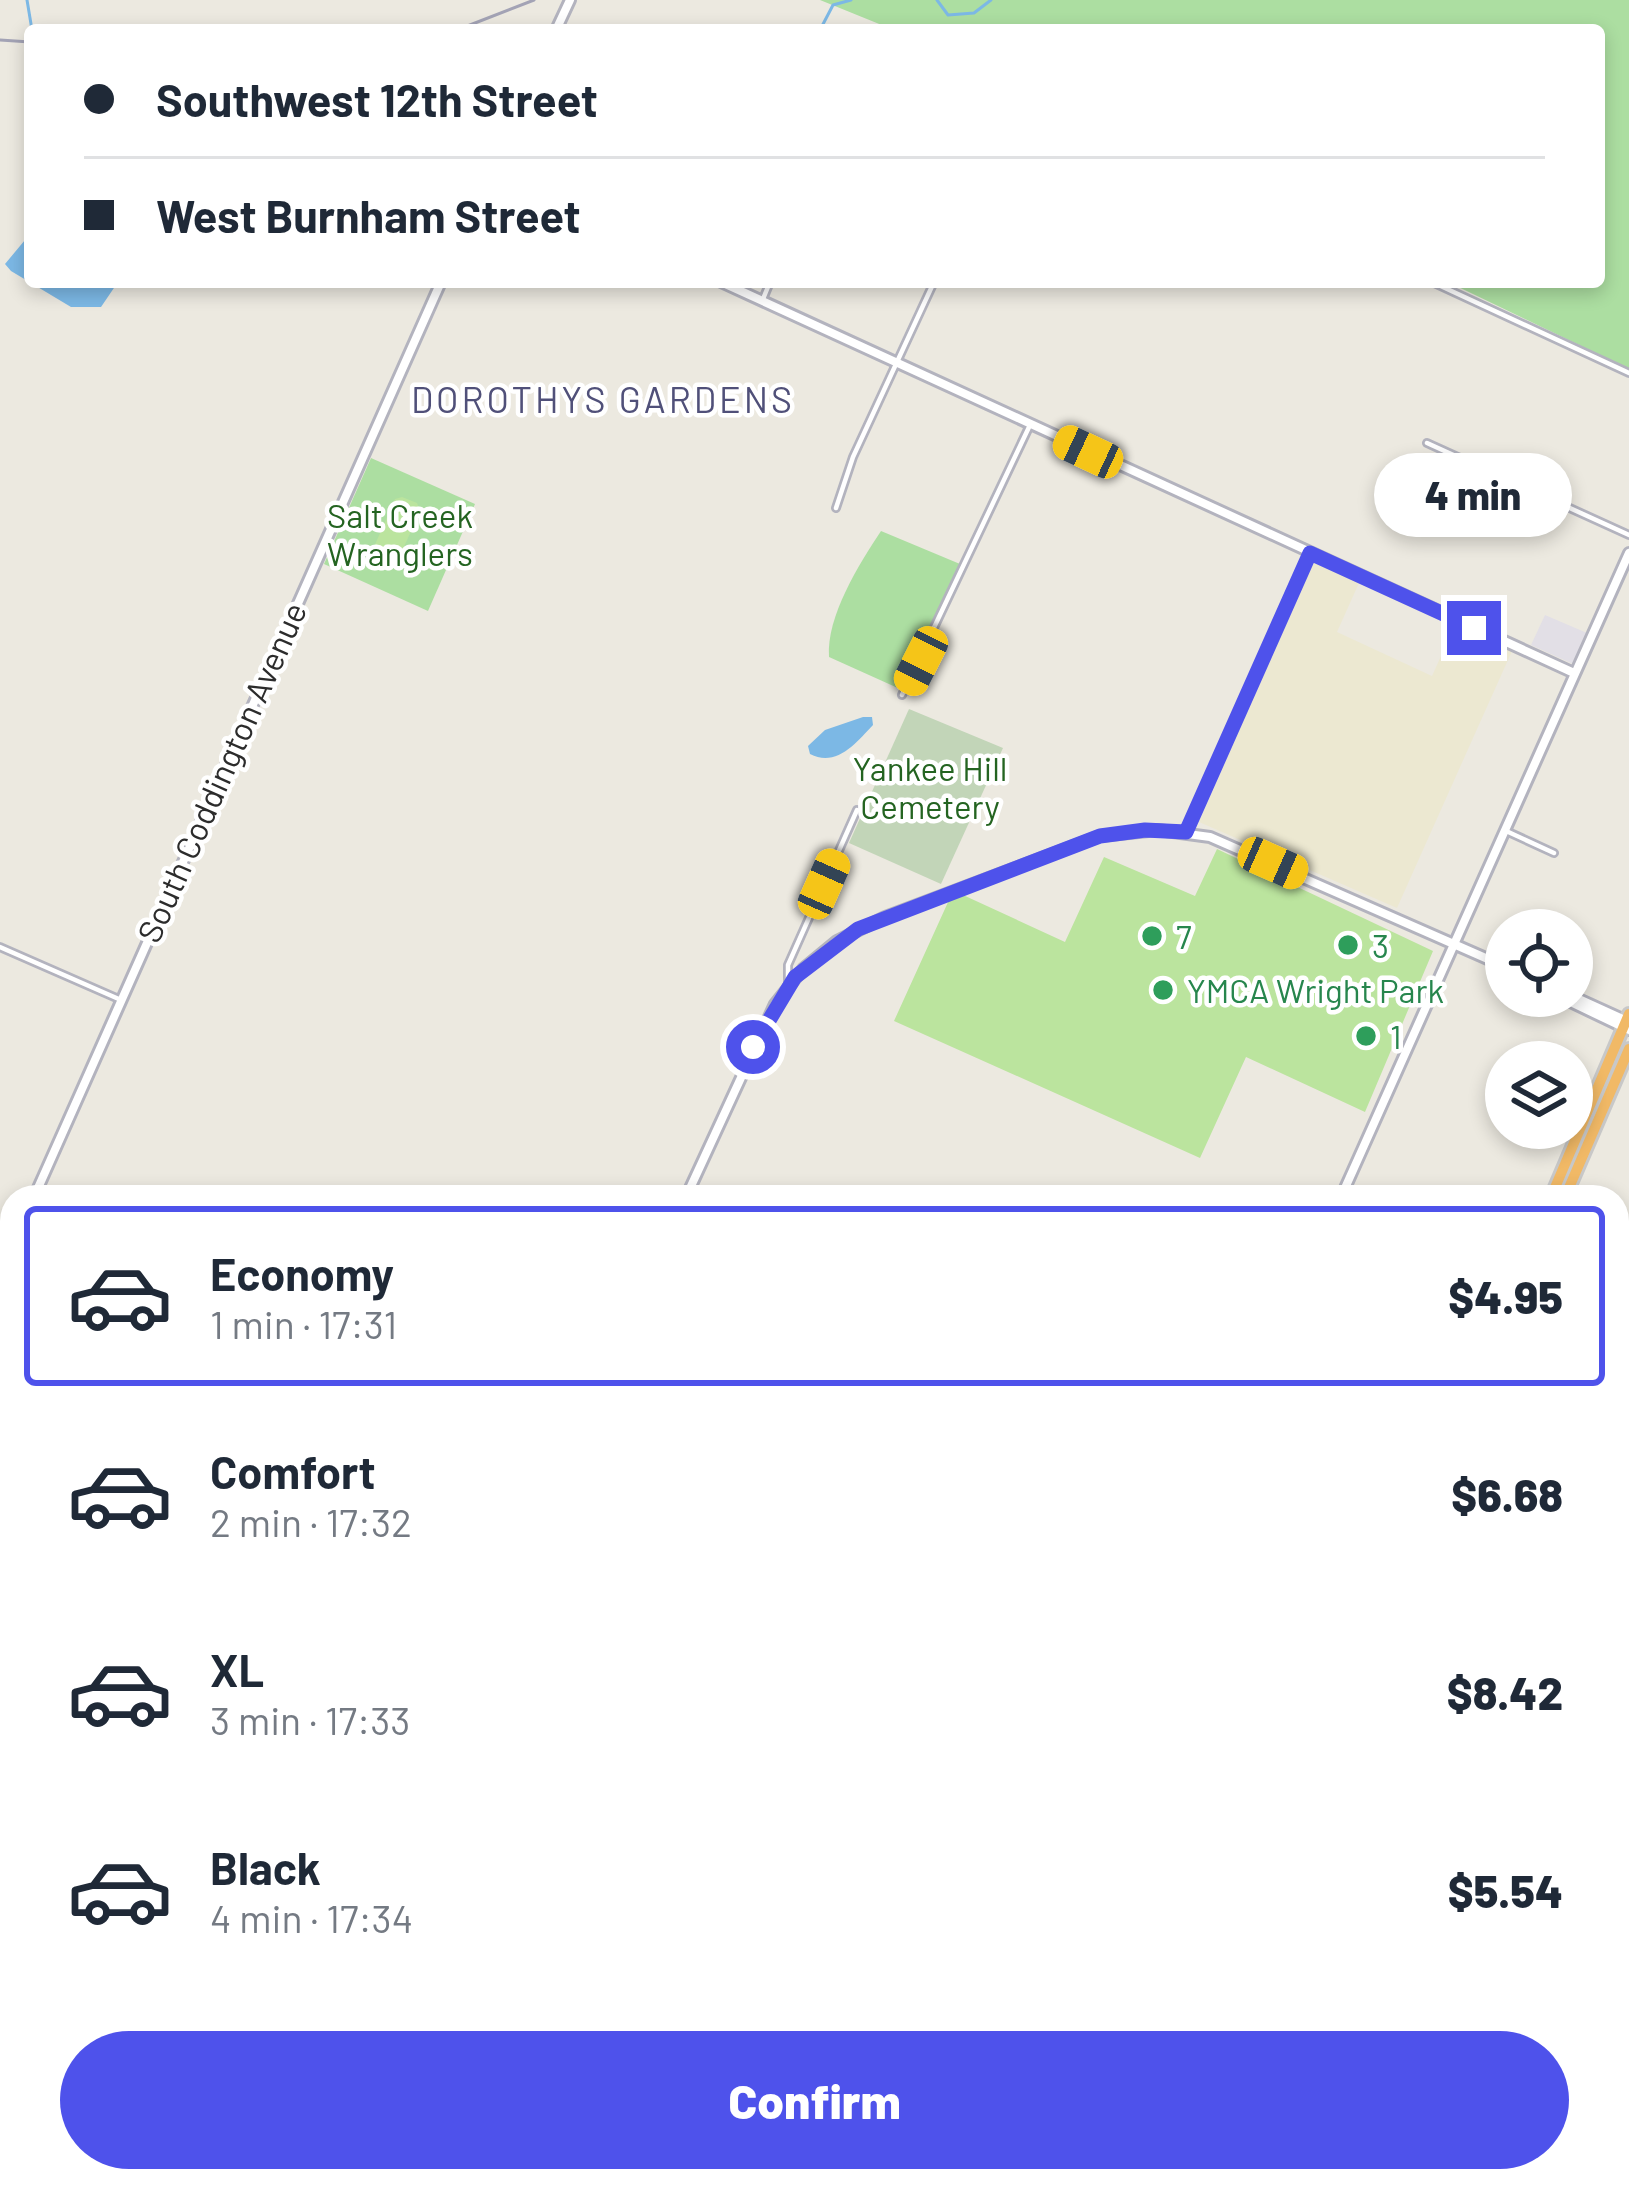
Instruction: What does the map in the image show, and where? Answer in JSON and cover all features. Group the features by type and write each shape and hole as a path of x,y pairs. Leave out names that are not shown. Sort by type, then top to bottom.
{"highway":[{"path":"1556,1185 1627,1023"},
{"path":"1570,1185 1629,1049"}],"street":[{"name":"South Coddington Avenue","path":"39,1185 438,288"},
{"path":"734,288 1574,674"},
{"path":"762,301 767,288"},
{"path":"836,508 931,288"},
{"path":"1445,288 1629,373"},
{"path":"902,695 1030,425"},
{"path":"1427,443 1629,535"},
{"path":"1186,832 1310,553"},
{"path":"1346,1185 1629,553"},
{"path":"788,986 788,965 857,810"},
{"path":"691,1185 761,1030 788,986 830,946 885,917 1100,836 1145,830 1186,832 1233,845 1485,959"},
{"path":"1504,830 1554,854"},
{"path":"0,947 121,1000"},
{"path":"1593,1006 1627,1023"},
{"path":"1593,1010 1627,1023"}],"shaded area":[{"path":"1313,562 1359,583 1337,632 1432,676 1455,625 1512,651 1397,908 1199,822"},
{"path":"1545,615 1587,633 1573,664 1531,645"}],"green space":[{"path":"820,0 1629,0 1629,369 1460,288 1605,288 1605,24 879,24"},
{"name":"Salt Creek Wranglers","path":"371,458 475,504 428,611 324,564"},
{"path":"395,499 417,503 420,511 395,567 370,556"},
{"path":"881,531 960,564 900,689 829,657 838,608"},
{"name":"Yankee Hill Cemetery","path":"909,709 1003,748 941,884 849,843"},
{"name":"YMCA Wright Park","path":"1217,849 1433,951 1365,1112 1246,1057 1200,1158 894,1021 949,900 963,895 1065,942 1104,857 1195,896"}],"water":[{"path":"24,241 24,279 5,264"},
{"path":"39,288 114,288 101,307 71,307"},
{"path":"872,717 873,725 845,751 828,758 810,754 808,746 825,730"}],"waterway":[{"path":"27,0 31,24"},
{"path":"823,24 833,5 851,0"},
{"path":"937,0 948,15 974,13 991,0"}],"railway":[{"path":"472,24 534,0"},
{"path":"0,40 24,42"}],"place":[{"name":"7","path":"1152,936"},
{"name":"3","path":"1348,945"},
{"name":"YMCA Wright Park","path":"1163,990"},
{"name":"1","path":"1366,1036"}],"district":[{"name":"DOROTHYS GARDENS","path":"603,398"}],"route":[{"path":"753,1047 795,977 820,953 858,929 1100,836 1145,830 1186,832 1310,553 1474,628"}]}
